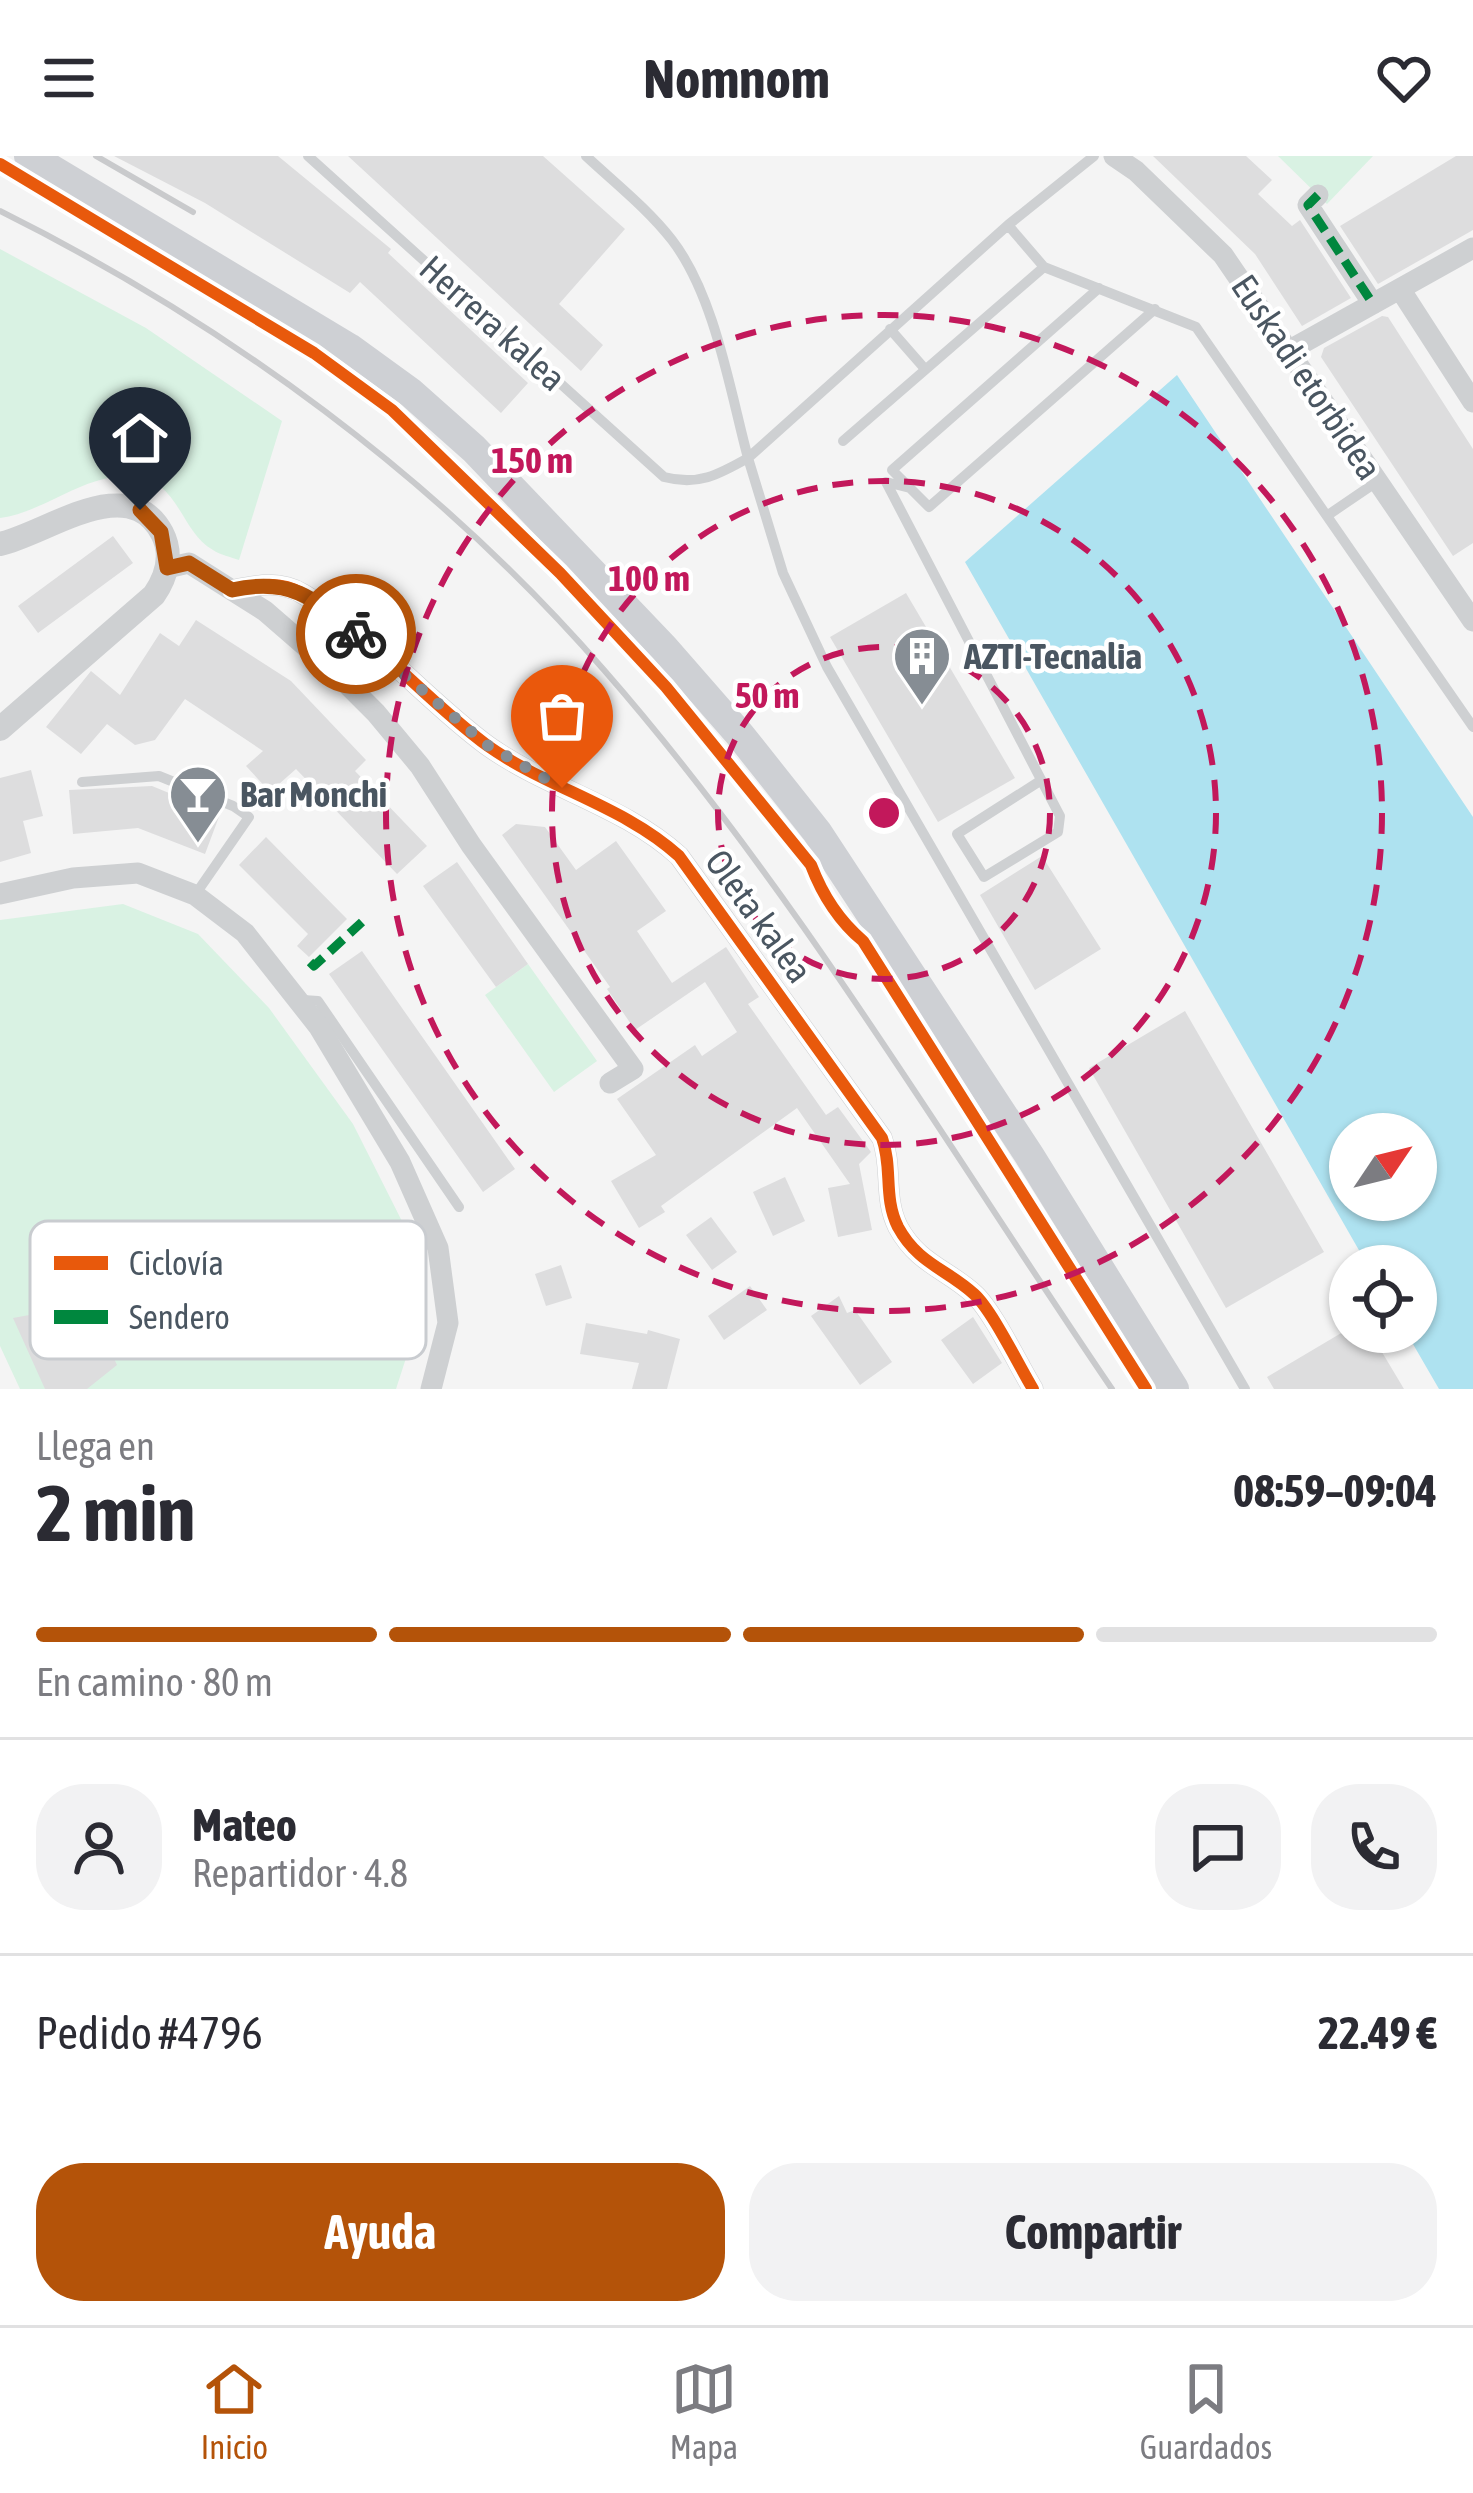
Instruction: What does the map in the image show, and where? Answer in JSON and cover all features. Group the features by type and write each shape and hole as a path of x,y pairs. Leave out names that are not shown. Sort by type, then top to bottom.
{"main road":[{"path":"29,156 330,336 411,392 474,449 664,648 817,832 1004,1116 1174,1389"}],"street":[{"name":"Euskadi etorbidea","path":"1114,156 1136,171 1223,255 1473,621"},
{"path":"1318,195 1308,205 1373,304"},
{"path":"1290,350 1473,248"},
{"path":"1400,289 1473,402"},
{"path":"0,544 93,508 117,504 140,510 152,520 166,545 167,568 154,595 0,729"},
{"name":"Oleta kalea","path":"167,568 189,563 265,611 333,670 420,766 470,845 633,1069 610,1083"},
{"name":"Oleta kalea","path":"232,590 266,583 298,590 337,617 487,745 532,775 653,832 679,856 882,1138 890,1160 886,1197 899,1229 923,1260 976,1295 1033,1389"},
{"path":"0,895 73,878 138,873 195,895 244,933 299,1000 400,1162 438,1248 448,1323 431,1389"}],"lane":[{"name":"Herrera kalea","path":"308,156 664,477 688,483 714,477 748,458 1008,224 1094,156"},
{"path":"586,156 650,214 675,244 693,277 783,573 826,667 1245,1389"},
{"path":"1008,224 1045,267 1196,327 1473,727"},
{"path":"843,441 1045,267"},
{"path":"1099,288 892,470 929,507 1154,309"},
{"path":"890,329 925,368"},
{"path":"1328,514 1378,481"},
{"path":"910,488 886,482 1060,816 1058,832 984,877 957,834 1040,782"},
{"path":"82,782 159,776 249,817 195,895"},
{"path":"299,1000 318,1001 459,1207"}],"green space":[{"path":"1278,156 1373,156 1327,204"},
{"path":"0,249 146,328 282,421 239,560 216,552 201,540 165,491 136,477 100,480 0,518"},
{"path":"123,904 198,934 269,1008 353,1124 402,1221 30,1221 30,1359 406,1359 396,1389 20,1389 0,1346 0,920"},
{"path":"528,964 597,1061 554,1092 485,995"}],"water":[{"path":"1177,375 1473,817 1473,1389 1439,1389 1418,1353 1437,1353 1437,1245 1356,1245 1342,1221 1437,1221 1437,1113 1329,1113 1329,1198 965,562"}],"building":[{"path":"114,156 278,156 391,249 388,253 528,383 501,413 360,282 350,293 205,203"},
{"path":"348,156 543,156 625,229 559,304 603,345 581,371"},
{"path":"1153,156 1246,156 1272,180 1258,194 1292,226 1300,220 1351,298 1302,326 1255,254"},
{"path":"1456,156 1473,156 1473,230 1378,284 1340,226"},
{"path":"1388,317 1473,449 1473,543 1453,556 1321,357 1324,348"},
{"path":"113,536 133,563 38,633 18,606"},
{"name":"AZTI-Tecnalia","path":"906,593 1015,778 938,822 830,637"},
{"path":"196,620 291,681 366,760 355,771 427,846 397,874 296,769 270,792 246,766 263,751 185,699 155,740 135,745 107,724 81,754 46,727 91,671 120,695 160,633 179,646"},
{"path":"31,770 43,816 23,821 31,853 0,862 0,778"},
{"path":"152,786 220,814 205,854 138,828 73,834 69,790"},
{"path":"516,824 545,827 576,870 616,841 666,911 637,931 672,983 726,947 759,997 748,1004 826,1115 838,1107 871,1152 859,1164 872,1230 838,1237 828,1188 850,1184 797,1108 661,1206 665,1212 639,1228 611,1181 656,1155 617,1099 695,1045 702,1056 737,1032 705,982 635,1030 502,835"},
{"path":"266,837 347,919 309,957 297,946 308,934 239,865"},
{"path":"1042,856 1101,949 1035,990 980,895"},
{"path":"457,862 528,964 496,987 423,886"},
{"path":"362,951 515,1169 483,1192 329,974"},
{"path":"1185,1011 1324,1252 1226,1308 1089,1068"},
{"path":"785,1177 805,1221 773,1236 753,1192"},
{"path":"711,1217 737,1252 712,1270 686,1235"},
{"path":"561,1265 572,1298 546,1306 535,1274"},
{"path":"750,1286 767,1310 724,1340 708,1316"},
{"path":"839,1296 847,1313 855,1310 892,1362 860,1385 811,1316"},
{"path":"30,1315 30,1356 13,1318"},
{"path":"973,1317 1002,1363 973,1384 941,1340"},
{"path":"586,1323 680,1339 667,1389 632,1389 639,1363 580,1354"},
{"path":"1329,1340 1329,1353 1383,1353 1404,1389 1274,1389 1267,1377"},
{"path":"31,1359 114,1359 117,1365 87,1389 45,1389"}],"railway":[{"path":"96,156 193,212"},
{"path":"0,211 167,303 247,355 399,470 539,600 604,670 742,842 1112,1389"}],"marked path":[{"path":"1318,195 1308,205 1373,304"},
{"path":"310,962 314,966 362,922"}],"cycle path":[{"path":"0,164 314,353 392,410 560,573 666,687 811,865 832,906 863,941 1146,1389"},
{"path":"232,590 277,585 303,594 352,628 488,746 635,824 679,856 882,1138 898,1227 924,1258 981,1302 1033,1389"}],"way so far":[{"path":"356,634 487,745 532,775 562,788"}],"place":[{"name":"AZTI-Tecnalia","path":"922,707"},
{"name":"Bar Monchi","path":"198,845"}],"route":[{"path":"140,510 161,532 167,568 189,563 232,590 266,583 298,590 356,634"}]}
